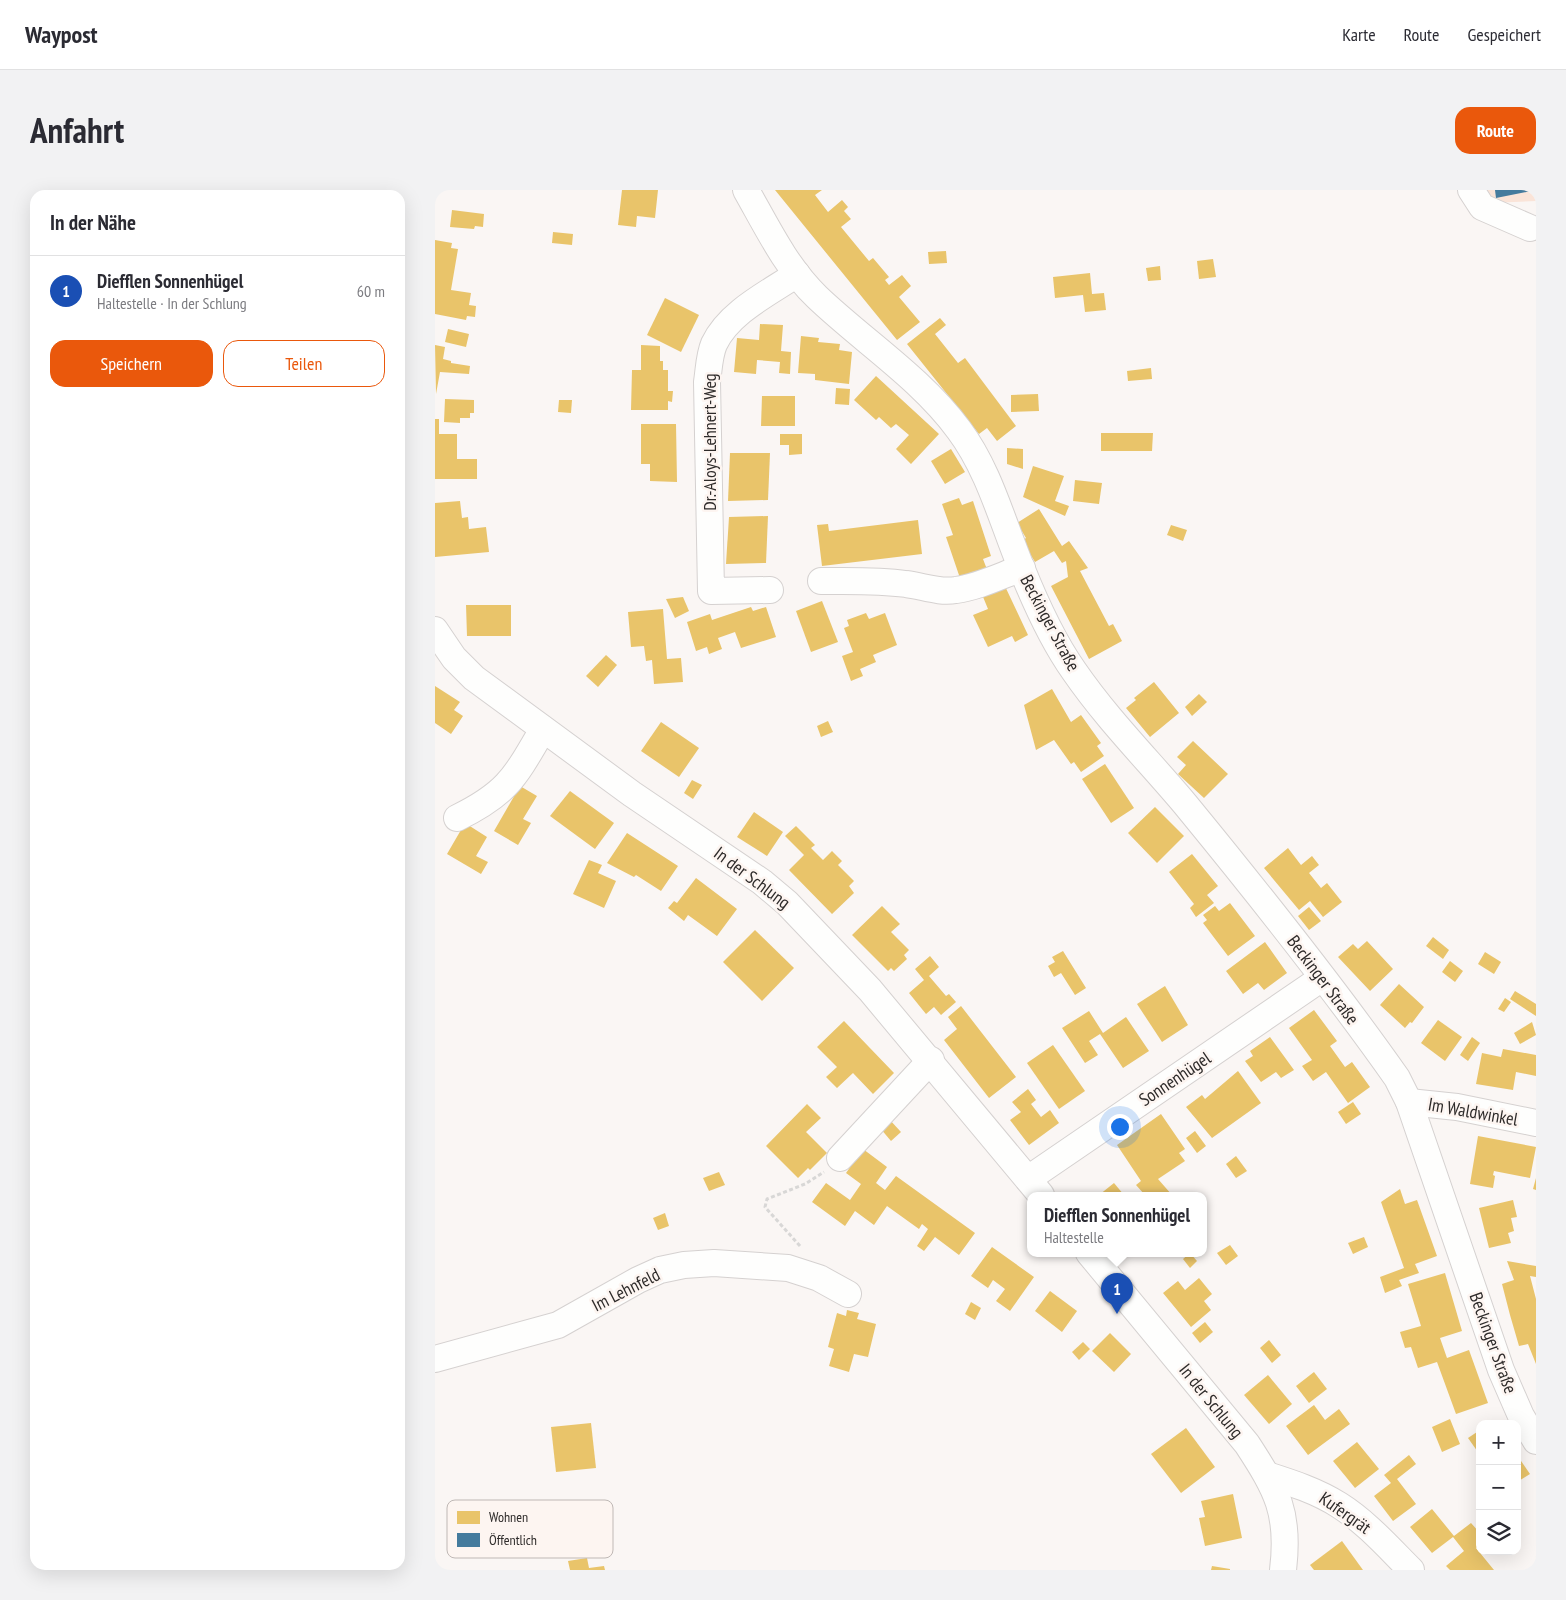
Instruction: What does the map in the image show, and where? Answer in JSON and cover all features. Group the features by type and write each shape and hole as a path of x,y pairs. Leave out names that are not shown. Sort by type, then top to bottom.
{"street":[{"name":"Beckinger Straße","path":"746,190 782,254 815,295 935,402 959,429 977,457 1021,568 1052,635 1073,670 1108,717 1183,802 1255,890 1397,1078 1409,1102 1501,1370 1521,1416 1536,1441"},
{"path":"1471,190 1482,207 1530,228"},
{"name":"Dr.-Aloys-Lehnert-Weg","path":"770,590 711,590 707,382 710,357 715,343 727,326 742,312 797,274"},
{"name":"Beckinger Straße","path":"821,581 886,582 908,584 936,591 955,591 978,585 1021,568"},
{"name":"In der Schlung","path":"435,630 455,658 474,678 632,794 763,882 787,903 871,990 931,1060 1034,1187"},
{"path":"457,818 483,806 511,782 543,730"},
{"name":"Sonnenhügel","path":"1034,1187 1322,978"},
{"path":"840,1158 931,1060"},
{"name":"Im Waldwinkel","path":"1409,1102 1457,1107 1536,1123"},
{"name":"In der Schlung","path":"1092,1257 1247,1444 1267,1475 1280,1502 1285,1528 1283,1570"},
{"name":"Im Lehnfeld","path":"435,1359 558,1325 637,1280 660,1270 684,1265 714,1262 788,1268 819,1278 848,1294"},
{"name":"Kufergrät","path":"1267,1475 1320,1494 1340,1505 1371,1530 1411,1570"}],"path":[{"path":"819,1278 811,1259 765,1207 765,1203 767,1199 805,1184 823,1173 840,1158"}],"shaded area":[{"path":"1481,190 1536,190 1536,201 1490,203"}],"building: Wohnen":[{"path":"622,190 658,190 655,218 637,216 636,227 618,225"},
{"path":"775,190 822,190 815,195 828,212 842,200 848,207 844,211 851,219 841,227 869,261 873,258 889,277 885,280 889,285 902,275 911,286 899,297 920,322 897,340"},
{"path":"452,210 484,214 483,227 475,226 474,229 450,227"},
{"path":"553,232 573,234 572,245 552,243"},
{"path":"435,240 452,243 451,248 458,249 451,290 471,293 469,305 476,306 475,317 467,316 466,320 435,314"},
{"path":"946,251 947,263 929,264 928,252"},
{"path":"1213,259 1216,277 1199,279 1197,261"},
{"path":"1160,266 1161,280 1148,281 1146,268"},
{"path":"1090,273 1092,294 1104,293 1106,310 1085,312 1083,295 1055,298 1053,277"},
{"path":"665,298 699,315 681,352 647,335"},
{"path":"940,318 946,325 935,334 958,363 965,358 1016,426 997,441 987,428 979,434 907,344"},
{"path":"760,324 783,325 781,351 791,352 790,374 779,373 780,362 757,360 756,374 734,372 737,338 759,340"},
{"path":"448,329 469,334 466,347 445,342"},
{"path":"801,336 819,338 818,342 840,344 839,350 852,352 849,384 815,380 815,374 798,373"},
{"path":"435,345 445,347 443,359 451,361 451,363 470,366 469,374 440,372 436,394"},
{"path":"641,345 660,346 660,361 663,361 663,370 668,370 668,391 673,391 672,402 668,401 668,410 631,410 632,370 641,370"},
{"path":"1151,368 1152,379 1128,381 1127,371"},
{"path":"876,376 939,434 911,464 896,449 909,435 896,424 891,428 879,417 876,420 854,400"},
{"path":"836,388 850,389 849,405 835,404"},
{"path":"1038,394 1039,411 1011,412 1011,395"},
{"path":"762,396 795,396 795,426 761,426"},
{"path":"445,399 474,400 474,413 470,413 470,418 460,418 460,423 444,422"},
{"path":"559,400 572,400 571,413 558,412"},
{"path":"435,419 439,419 439,434 457,434 457,459 477,459 477,479 435,479"},
{"path":"641,424 676,424 677,482 650,481 650,464 641,464"},
{"path":"1101,433 1153,433 1152,451 1101,451"},
{"path":"780,434 802,434 802,454 789,455 789,445 780,445"},
{"path":"1007,448 1023,449 1023,469 1007,464"},
{"path":"951,449 965,472 945,484 931,461"},
{"path":"730,453 770,453 768,500 728,501"},
{"path":"1033,466 1064,476 1055,501 1069,506 1065,516 1023,497"},
{"path":"1075,480 1102,483 1099,504 1073,501"},
{"path":"959,498 962,505 973,501 991,556 983,559 988,572 961,581 946,537 953,535 942,504"},
{"path":"460,501 462,518 468,517 469,529 486,527 489,552 435,557 435,503"},
{"path":"1039,509 1062,546 1069,541 1088,568 1080,571 1109,626 1113,624 1122,641 1089,659 1051,586 1068,577 1066,561 1062,563 1054,551 1035,562 1022,541 1026,538 1017,523"},
{"path":"768,516 766,563 726,564 729,517"},
{"path":"918,520 922,554 822,566 817,525 828,524 829,531"},
{"path":"1171,525 1187,530 1183,541 1167,535"},
{"path":"1003,582 1028,635 1015,642 1012,636 988,647 973,615 988,609 981,592"},
{"path":"683,597 689,611 675,618 666,599"},
{"path":"822,601 838,642 811,652 796,611"},
{"path":"466,605 511,605 511,636 467,636"},
{"path":"751,607 753,611 766,607 776,637 741,648 735,632 718,638 722,649 709,654 707,647 696,651 687,622 710,614 712,620"},
{"path":"663,609 667,659 681,658 683,682 654,684 652,660 646,661 644,646 631,647 628,612"},
{"path":"866,613 869,619 885,613 897,645 873,655 876,662 860,669 863,676 851,681 842,656 853,652 844,628 849,626 847,620"},
{"path":"606,655 617,665 598,687 586,676"},
{"path":"1154,682 1179,713 1150,737 1126,708 1136,700 1134,698"},
{"path":"435,686 460,702 454,710 463,716 451,734 435,723"},
{"path":"1052,689 1071,722 1081,715 1101,743 1097,746 1104,756 1081,772 1074,762 1071,764 1054,740 1036,750 1024,705"},
{"path":"1199,694 1207,702 1192,716 1185,707"},
{"path":"828,721 833,732 821,737 817,726"},
{"path":"661,722 699,748 679,777 641,751"},
{"path":"1193,741 1228,774 1204,798 1178,774 1186,765 1177,757"},
{"path":"1105,764 1134,808 1111,823 1082,779"},
{"path":"692,780 702,785 693,799 684,793"},
{"path":"520,786 537,796 523,819 531,823 518,845 494,831"},
{"path":"570,791 614,823 595,849 550,816"},
{"path":"1155,807 1184,836 1157,863 1128,833"},
{"path":"754,812 783,832 767,856 737,837"},
{"path":"465,823 487,837 476,856 488,862 481,874 447,854"},
{"path":"796,826 815,845 811,848 823,860 832,851 842,861 838,865 854,881 849,886 854,893 832,914 789,870 804,855 785,836"},
{"path":"627,833 678,866 661,891 636,875 634,877 607,863"},
{"path":"1288,848 1301,865 1312,856 1319,865 1309,873 1321,888 1327,883 1342,902 1323,917 1310,901 1299,910 1264,868"},
{"path":"1192,854 1218,886 1207,895 1214,903 1196,917 1190,908 1194,904 1169,872"},
{"path":"589,860 602,865 598,873 616,881 604,908 573,894"},
{"path":"696,878 737,909 717,936 688,915 684,921 668,908 674,901 677,903"},
{"path":"1230,903 1255,936 1228,956 1203,923 1207,920 1203,915 1215,906 1219,911"},
{"path":"882,906 900,924 891,932 909,950 904,955 907,959 894,971 891,968 888,971 852,935"},
{"path":"1309,907 1321,921 1309,930 1298,916"},
{"path":"755,930 794,968 762,1001 723,962"},
{"path":"1433,937 1449,950 1443,959 1426,946"},
{"path":"1367,941 1393,969 1370,991 1338,957 1353,944 1358,949"},
{"path":"1265,942 1287,973 1264,990 1258,983 1243,994 1226,971"},
{"path":"1063,951 1086,988 1075,995 1061,973 1054,977 1048,966 1055,962 1052,957"},
{"path":"1485,952 1501,962 1494,974 1478,964"},
{"path":"930,956 939,967 929,976 946,996 949,994 956,1002 941,1015 934,1007 926,1014 909,993 924,980 915,969"},
{"path":"1450,961 1463,971 1455,982 1442,972"},
{"path":"1399,984 1424,1007 1412,1023 1410,1022 1405,1028 1380,1005"},
{"path":"1165,986 1188,1025 1162,1042 1137,1004"},
{"path":"1515,991 1536,1004 1536,1016 1510,999"},
{"path":"1505,998 1511,1002 1504,1012 1498,1009"},
{"path":"961,1006 1016,1077 989,1098 944,1040 957,1029 948,1017"},
{"path":"1314,1010 1337,1041 1330,1046 1345,1067 1352,1062 1370,1087 1348,1103 1326,1072 1313,1081 1302,1066 1312,1060 1289,1028"},
{"path":"1089,1011 1103,1033 1126,1017 1149,1051 1123,1068 1100,1034 1089,1041 1098,1055 1085,1063 1062,1028"},
{"path":"1438,1020 1462,1037 1445,1061 1421,1043"},
{"path":"844,1021 894,1073 873,1094 853,1073 837,1088 826,1077 837,1067 817,1047"},
{"path":"1532,1022 1536,1035 1520,1044 1514,1033"},
{"path":"1270,1037 1294,1070 1281,1078 1276,1072 1261,1082 1245,1061 1253,1056 1250,1051"},
{"path":"1472,1037 1480,1043 1468,1061 1460,1055"},
{"path":"1053,1045 1085,1091 1059,1109 1027,1063"},
{"path":"1503,1049 1536,1055 1536,1076 1516,1072 1513,1090 1476,1084 1482,1053 1501,1057"},
{"path":"1238,1071 1261,1103 1212,1138 1186,1107 1202,1095 1205,1099"},
{"path":"1028,1089 1036,1100 1031,1104 1041,1117 1050,1110 1059,1123 1029,1145 1010,1120 1021,1112 1012,1102"},
{"path":"1353,1102 1361,1114 1346,1124 1338,1112"},
{"path":"807,1104 821,1118 806,1132 827,1153 810,1170 808,1168 798,1178 766,1146"},
{"path":"1161,1114 1185,1149 1179,1153 1185,1161 1158,1179 1169,1192 1142,1192 1136,1185 1141,1181 1117,1145"},
{"path":"889,1119 901,1132 891,1141 880,1128"},
{"path":"1195,1131 1206,1146 1197,1153 1186,1138"},
{"path":"1478,1136 1536,1147 1530,1178 1494,1171 1493,1188 1470,1184"},
{"path":"863,1149 887,1167 876,1183 885,1190 896,1176 975,1233 959,1255 935,1237 924,1251 917,1246 928,1229 922,1224 919,1229 887,1206 874,1225 855,1211 845,1226 812,1202 826,1183 850,1200 861,1184 846,1173"},
{"path":"1236,1156 1247,1171 1236,1178 1226,1164"},
{"path":"719,1172 725,1185 709,1191 703,1178"},
{"path":"1536,1178 1536,1190 1533,1189"},
{"path":"1114,1183 1122,1192 1103,1192"},
{"path":"1400,1189 1405,1204 1417,1200 1437,1256 1415,1264 1419,1273 1399,1280 1402,1286 1385,1293 1380,1277 1404,1268 1381,1202"},
{"path":"1513,1200 1517,1217 1511,1218 1514,1231 1508,1233 1511,1243 1489,1248 1479,1208"},
{"path":"665,1213 669,1226 658,1230 653,1218"},
{"path":"1364,1237 1368,1247 1353,1254 1348,1243"},
{"path":"1230,1245 1238,1256 1226,1265 1217,1253"},
{"path":"992,1247 1034,1277 1010,1311 996,1301 1005,1289 993,1280 988,1288 971,1276"},
{"path":"1185,1257 1194,1257 1197,1261 1190,1268 1183,1259"},
{"path":"1507,1261 1536,1266 1536,1277 1530,1276 1536,1299 1536,1364 1528,1344 1519,1346 1510,1315 1502,1284 1514,1280"},
{"path":"1445,1273 1462,1331 1440,1338 1447,1358 1469,1350 1488,1403 1456,1414 1437,1362 1418,1368 1411,1347 1405,1348 1400,1332 1421,1326 1408,1284"},
{"path":"1199,1278 1212,1294 1204,1301 1211,1310 1191,1327 1163,1293 1178,1281 1185,1290"},
{"path":"1050,1291 1077,1311 1062,1332 1035,1311"},
{"path":"971,1302 981,1308 975,1320 965,1314"},
{"path":"847,1310 859,1313 857,1319 876,1324 868,1357 854,1354 849,1372 829,1366 834,1349 828,1347 837,1313 846,1316"},
{"path":"1205,1322 1213,1332 1200,1343 1192,1333"},
{"path":"1110,1333 1131,1354 1114,1372 1092,1351"},
{"path":"1269,1340 1281,1355 1272,1363 1260,1348"},
{"path":"1083,1342 1090,1349 1079,1360 1072,1352"},
{"path":"1314,1372 1327,1389 1309,1403 1296,1386"},
{"path":"1268,1375 1292,1404 1269,1424 1244,1395"},
{"path":"1314,1405 1325,1420 1339,1409 1350,1424 1308,1455 1286,1426"},
{"path":"1450,1419 1460,1444 1442,1452 1432,1427"},
{"path":"591,1423 596,1468 556,1472 551,1427"},
{"path":"1186,1428 1215,1467 1181,1493 1151,1454"},
{"path":"1476,1433 1476,1449 1468,1438"},
{"path":"1357,1442 1379,1469 1355,1488 1333,1461"},
{"path":"1409,1455 1416,1464 1397,1479 1416,1504 1393,1521 1374,1496 1391,1483 1384,1475"},
{"path":"1521,1461 1530,1474 1521,1480"},
{"path":"1233,1494 1242,1538 1205,1546 1199,1518 1205,1517 1201,1501"},
{"path":"1432,1509 1454,1536 1471,1523 1476,1529 1476,1555 1482,1555 1494,1570 1450,1570 1446,1566 1464,1551 1453,1537 1432,1553 1410,1527"},
{"path":"1342,1541 1363,1570 1314,1570 1310,1565"},
{"path":"587,1558 589,1568 604,1566 605,1570 570,1570 568,1561"},
{"path":"1212,1566 1230,1569 1230,1570 1211,1570"}],"building: Öffentlich":[{"path":"1495,190 1531,190 1531,191 1496,198"}],"place":[{"name":"Diefflen Sonnenhügel","path":"1117,1314"}]}
